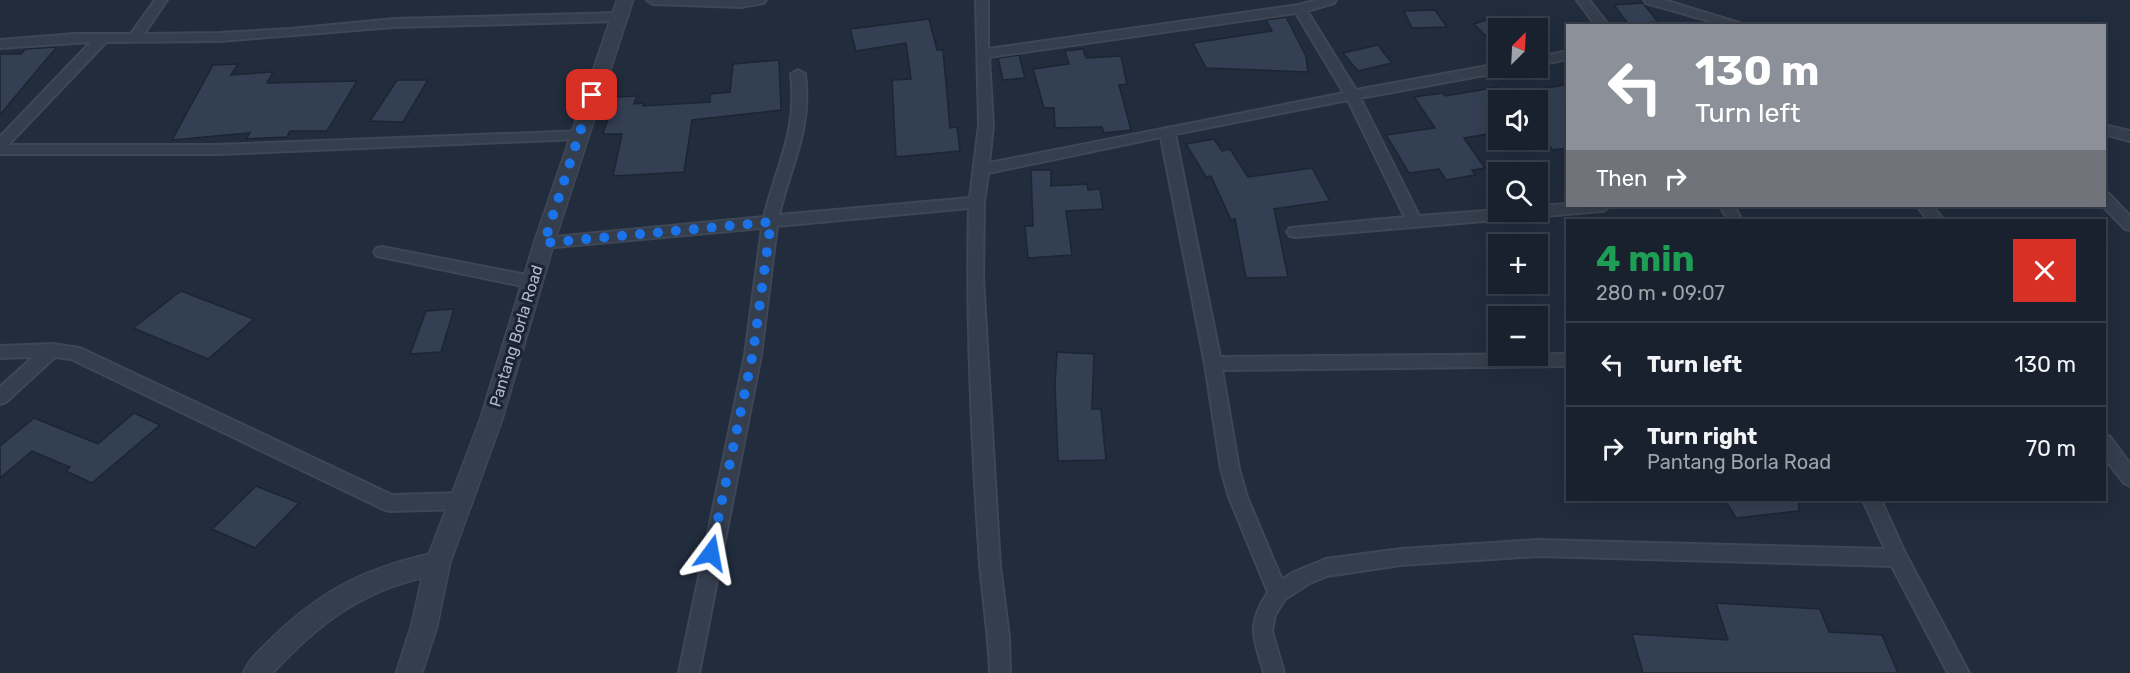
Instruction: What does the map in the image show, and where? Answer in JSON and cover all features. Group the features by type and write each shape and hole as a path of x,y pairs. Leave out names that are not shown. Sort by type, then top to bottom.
{"street":[{"path":"135,37 161,0"},
{"path":"653,0 741,3 760,0"},
{"path":"982,0 986,125 977,202 975,278 990,566 999,637 1000,673"},
{"path":"982,54 1300,9 1330,0"},
{"path":"1583,0 1601,24"},
{"path":"1650,0 1666,2 1737,24"},
{"path":"0,44 103,37 291,33 394,23 622,8"},
{"name":"Pantang Borla Road","path":"409,673 424,627 438,563 463,501 491,420 544,243 622,8"},
{"path":"1300,9 1352,95 1414,221"},
{"path":"0,147 103,37"},
{"path":"1548,59 1566,55"},
{"path":"982,169 1167,131 1488,70"},
{"path":"689,673 705,577 753,353 771,222 799,129 802,96 798,74"},
{"path":"2106,130 2130,136"},
{"path":"1167,131 1213,364 1233,482 1278,593"},
{"path":"0,147 92,152 158,151 377,145 579,134"},
{"path":"2106,200 2130,225"},
{"path":"544,243 977,202"},
{"path":"1548,210 1590,207"},
{"path":"1925,207 1935,219"},
{"path":"1295,232 1488,215"},
{"path":"382,252 532,282"},
{"path":"0,397 52,350"},
{"path":"0,352 52,350 74,353 390,503 463,501"},
{"path":"1213,364 1566,360"},
{"path":"2106,445 2130,478"},
{"path":"1872,501 1898,558 1959,673"},
{"path":"1274,673 1262,631 1266,612 1278,593 1301,578 1326,568 1401,557 1538,548 1898,558"},
{"path":"256,673 283,642 315,616 362,588 404,570 438,563"}],"building":[{"path":"1643,3 1658,22 1628,24 1614,5"},
{"path":"1435,10 1447,27 1412,28 1404,11"},
{"path":"1286,17 1306,56 1308,72 1206,68 1193,43 1272,31 1266,20"},
{"path":"929,19 937,50 943,50 950,128 957,127 960,151 896,157 892,80 911,79 906,43 856,51 850,29"},
{"path":"1488,19 1488,38 1474,24"},
{"path":"1378,45 1392,63 1358,71 1343,53"},
{"path":"57,47 0,115 0,54 21,54 25,49"},
{"path":"1083,49 1086,58 1121,56 1127,84 1119,85 1131,130 1104,133 1102,127 1055,128 1054,108 1044,108 1033,69 1069,64 1065,51"},
{"path":"1019,55 1025,78 1003,80 998,58"},
{"path":"779,60 781,110 692,120 684,172 613,176 622,134 603,134 615,97 637,96 634,104 644,103 643,106 710,102 710,94 730,92 733,64"},
{"path":"238,64 231,75 273,72 267,83 357,81 327,131 290,131 287,137 246,139 250,133 172,140 213,65"},
{"path":"397,80 428,80 403,122 370,121"},
{"path":"1566,84 1566,148 1553,150 1548,147 1548,90 1538,90"},
{"path":"1498,87 1498,90 1488,90 1488,134 1464,138 1485,168 1472,170 1475,175 1446,180 1439,169 1409,173 1386,135 1435,128 1414,97 1443,93 1445,96"},
{"path":"1214,139 1222,151 1230,149 1248,177 1312,168 1330,201 1274,209 1288,277 1246,278 1235,219 1231,220 1211,176 1206,177 1186,144"},
{"path":"1031,170 1051,170 1051,186 1087,184 1088,190 1100,189 1103,209 1066,211 1072,255 1028,258 1025,226 1033,226"},
{"path":"181,291 254,319 208,359 133,328"},
{"path":"454,309 441,352 410,354 426,311"},
{"path":"1057,352 1094,354 1092,409 1101,409 1106,460 1058,461 1055,385"},
{"path":"134,413 160,425 92,483 66,471 70,467 32,451 0,478 0,446 34,418 98,444"},
{"path":"256,486 299,503 255,548 212,529"},
{"path":"1726,501 1799,501 1799,511 1736,518"},
{"path":"1716,603 1820,609 1829,632 1882,635 1898,673 1643,673 1632,634 1728,640"}],"route":[{"path":"592,95 544,243 771,222 753,353 711,553"}]}
